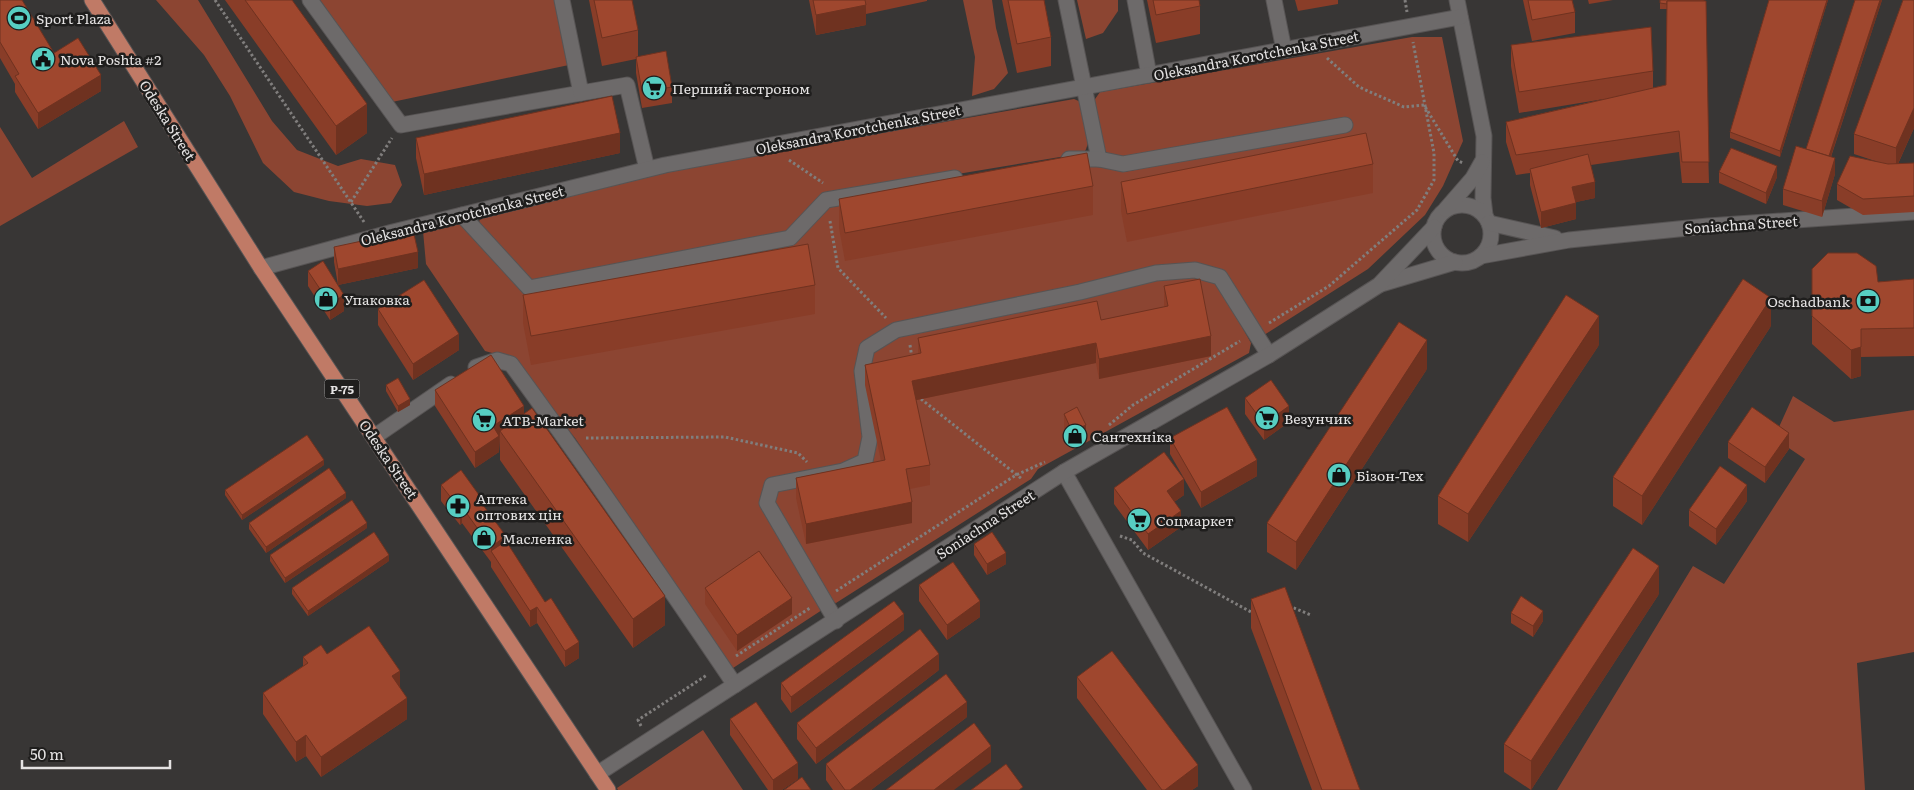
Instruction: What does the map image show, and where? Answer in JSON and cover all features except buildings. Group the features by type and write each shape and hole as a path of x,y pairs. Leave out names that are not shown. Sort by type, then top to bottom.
{"main road":[{"name":"Odeska Street","path":"92,0 262,268 608,790"}],"street":[{"path":"310,0 401,125 627,85 647,169"},
{"path":"562,0 581,93"},
{"path":"1066,0 1099,159"},
{"path":"1135,0 1150,75"},
{"path":"1274,0 1284,50"},
{"path":"1457,0 1484,136 1483,182 1490,241 1481,256 1473,261 1455,262 1446,258 1435,245 1434,227 1444,212 1462,192 1482,161"},
{"name":"Oleksandra Korotchenka Street","path":"262,268 374,237 647,169 1460,17"},
{"path":"1058,161 1078,158 1099,159 1123,164 1346,125"},
{"path":"462,215 529,288 790,238 826,200 971,176"},
{"path":"1444,212 1460,205 1478,210 1487,219"},
{"name":"Soniachna Street","path":"1481,256 1569,240 1708,226 1914,212"},
{"name":"Soniachna Street","path":"1487,219 1539,236 1569,240"},
{"name":"Soniachna Street","path":"597,774 1064,472 1269,355 1379,284 1434,227"},
{"name":"Soniachna Street","path":"1379,284 1455,262"},
{"path":"836,621 767,503 772,484 843,471 865,461 870,437 862,371 867,348 896,330 1080,292 1156,273 1195,270 1220,277 1269,355"},
{"path":"374,437 475,367 496,360 511,364 565,438 735,685"},
{"path":"1064,472 1244,790"}],"path":[{"path":"215,0 374,237"},
{"path":"1106,427 1133,405 1329,286 1417,210 1434,180 1434,153 1410,26"},
{"path":"1312,44 1359,88 1404,107 1424,105"},
{"path":"1424,105 1458,162 1482,161"},
{"path":"351,203 401,125"},
{"path":"768,146 823,183 838,268 909,343 914,367"},
{"path":"921,399 1036,490"},
{"path":"565,438 724,437 798,453 822,475"},
{"path":"648,741 638,720 1016,475 1051,459"},
{"path":"1096,530 1132,540 1143,553 1251,612 1258,607"},
{"path":"1288,606 1311,615"}],"shaded area":[{"path":"156,0 198,0 272,121 297,150 338,166 361,159 395,165 402,185 391,203 367,206 329,201 294,192 263,163 230,96 204,55"},
{"path":"320,0 557,0 569,65 392,102"},
{"path":"963,0 992,0 996,28 1008,73 994,89 972,96 975,57"},
{"path":"1077,0 1118,0 1118,11 1103,33 1086,39"},
{"path":"1412,37 1442,37 1463,141 1443,186 1425,215 1368,269 1264,335 1238,300 1197,267 897,330 867,348 865,436 861,458 843,467 771,480 762,506 822,610 730,670 658,558 575,438 510,358 485,351 426,264 423,231 461,222 526,291 760,249 827,206 1059,166 1098,165 1123,172 1351,130 1349,119 1127,158 1104,155 1093,102 1100,92"},
{"path":"1074,99 1083,103 1087,122 1088,141 1084,153 825,196 789,233 531,282 479,225 480,216 650,174"},
{"path":"124,121 138,147 0,226 0,127 32,178"},
{"path":"1197,275 1217,283 1251,343 1249,353 1038,469 1031,479 836,603 829,601 773,501 778,488 868,465 865,385 873,352 905,334 1156,279"},
{"path":"1793,396 1834,422 1914,410 1914,652 1857,663 1865,790 1557,790 1693,566 1724,584 1805,459 1774,438"},
{"path":"703,730 743,790 618,790 617,788"}],"place":[{"name":"Sport Plaza","path":"19,18"},
{"name":"Nova Poshta #2","path":"43,59"},
{"name":"Перший гастроном","path":"654,88"},
{"name":"Упаковка","path":"326,299"},
{"name":"Oschadbank","path":"1868,301"},
{"name":"Везунчик","path":"1267,418"},
{"name":"ATB-Market","path":"484,420"},
{"name":"Сантехніка","path":"1075,436"},
{"name":"Бізон-Тех","path":"1339,475"},
{"name":"Аптека оптових цін","path":"458,506"},
{"name":"Соцмаркет","path":"1139,520"},
{"name":"Масленка","path":"484,538"}]}
